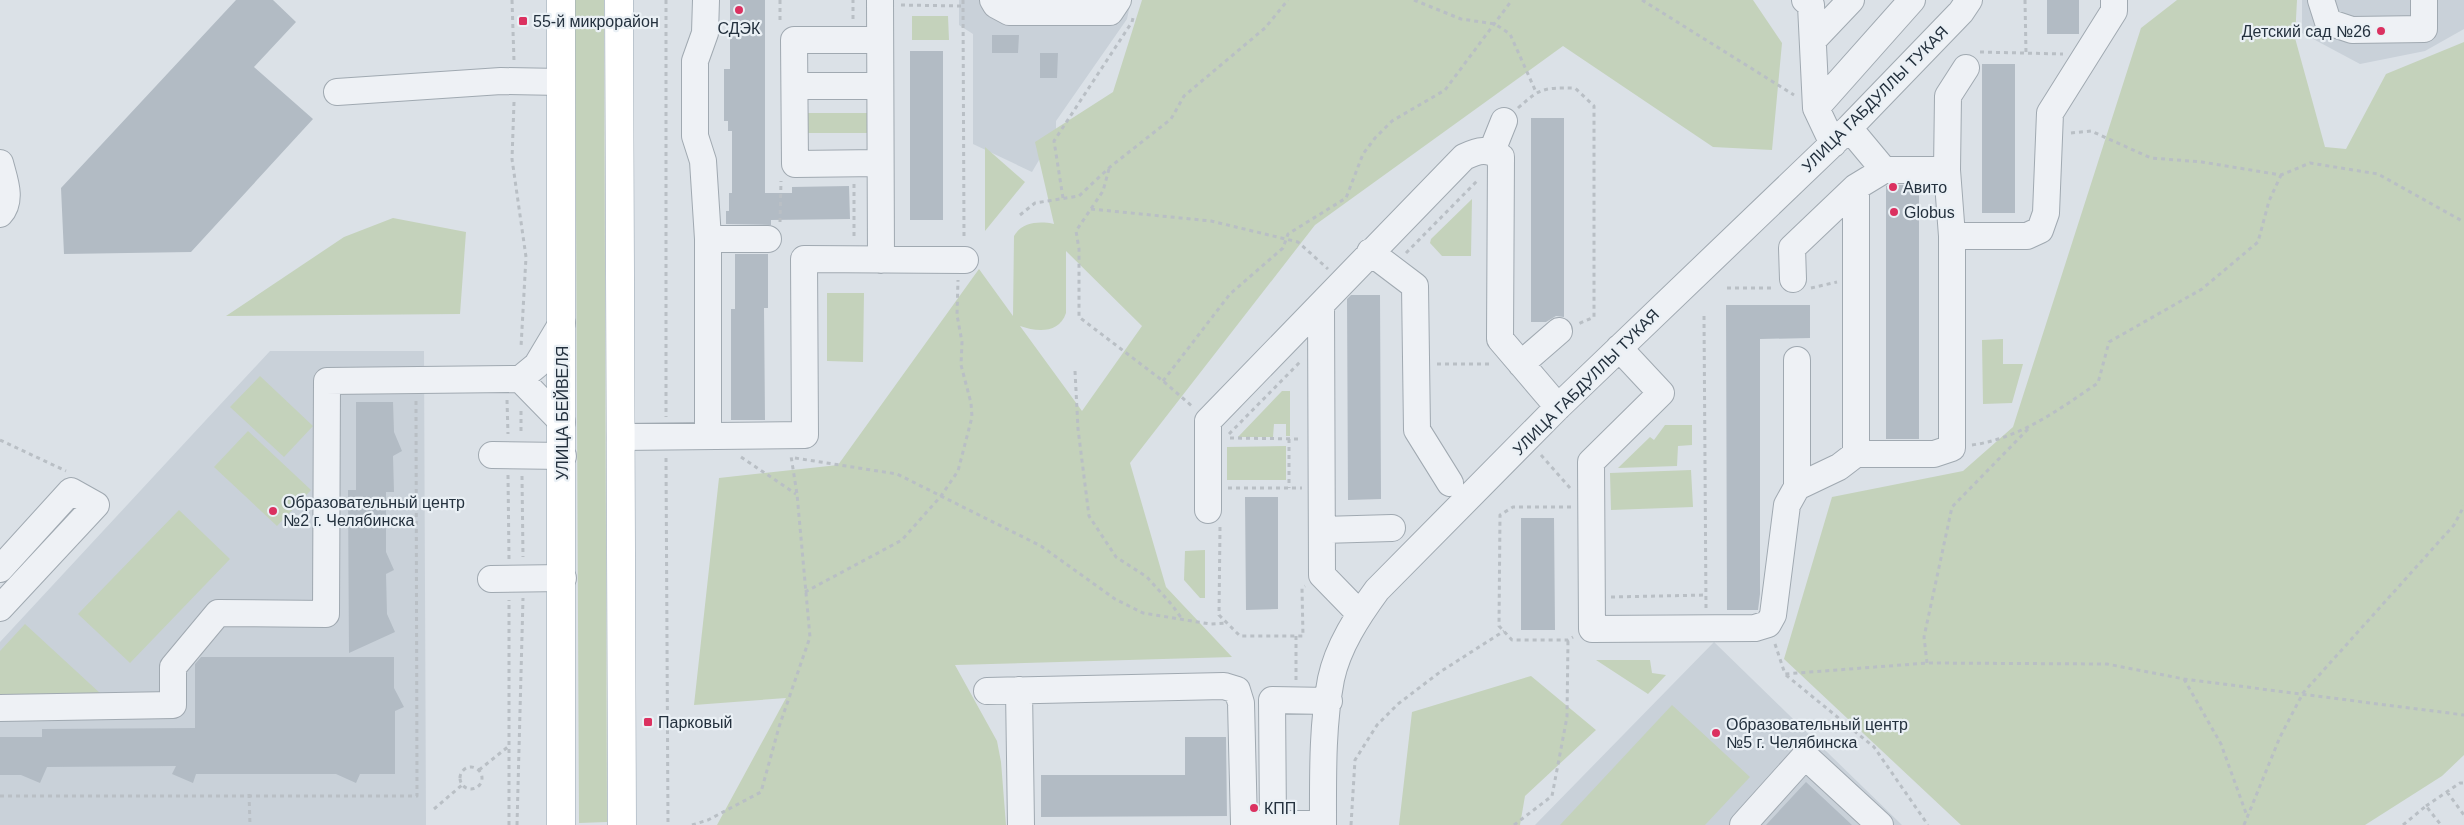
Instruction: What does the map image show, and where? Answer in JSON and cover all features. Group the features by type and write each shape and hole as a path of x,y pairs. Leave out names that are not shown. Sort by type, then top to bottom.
{"main road":[{"name":"УЛИЦА БЕЙВЕЛЯ","path":"561,0 563,578 560,735 562,825"},
{"path":"619,0 622,825"}],"street":[{"path":"706,0 705,32 695,61 695,136 703,161 708,240 708,436"},
{"path":"993,0 996,5 1009,12 1110,12 1126,8"},
{"path":"1806,0 1811,5 1816,108 1841,136 1884,170"},
{"path":"1813,40 1851,0"},
{"path":"1816,108 1912,0"},
{"name":"УЛИЦА ГАБДУЛЛЫ ТУКАЯ","path":"1323,825 1324,748 1331,678 1347,636 1359,614 1377,590 1528,440 1558,407 1841,136 1961,12 1969,0"},
{"path":"1952,236 2027,236 2040,230 2046,213 2050,113 2114,11 2114,0"},
{"path":"2321,0 2328,22 2352,30 2424,29 2424,0"},
{"path":"880,3 881,260"},
{"path":"880,40 794,40 795,164 880,163"},
{"path":"1797,487 1840,467 1856,454 1934,454 1952,448 1952,236 1947,170 1948,96 1966,68"},
{"path":"337,92 501,81 561,82"},
{"path":"795,86 880,86"},
{"path":"1504,121 1496,154 1500,339 1558,407"},
{"path":"1208,499 1208,421 1464,156 1480,150 1496,154"},
{"path":"0,163 8,193 4,210 0,214"},
{"path":"1793,279 1792,248 1856,187 1884,170 1947,170"},
{"path":"1856,187 1856,454"},
{"path":"708,240 768,238"},
{"path":"1370,252 1416,286 1417,430 1450,483"},
{"path":"620,437 708,436 790,446 805,435 804,259 964,260"},
{"path":"1321,305 1322,575 1359,614"},
{"path":"0,708 173,705 173,667 218,614 326,614 327,381 520,379 537,365 562,323"},
{"path":"1521,364 1559,331"},
{"path":"1619,348 1661,393 1591,462 1592,598 1576,634 1706,628 1755,628 1768,624 1774,615 1787,505 1797,487 1797,360"},
{"path":"520,379 562,422"},
{"path":"492,455 563,456"},
{"path":"0,569 70,491 96,505 0,608"},
{"path":"1322,530 1392,528"},
{"path":"491,579 563,578"},
{"path":"986,691 1224,686 1237,690 1241,703 1244,825 1323,825"},
{"path":"1019,690 1022,825"},
{"path":"1273,824 1272,700 1329,701"},
{"path":"1743,825 1805,756 1880,825"}],"path":[{"path":"666,0 668,825"},
{"path":"805,592 902,540 941,496 958,471 972,416 971,403 961,365 962,342 957,315 958,282 964,260 963,0"},
{"path":"1020,215 1035,202 1078,196 1110,167 1171,119 1184,96 1265,28 1288,0"},
{"path":"1414,0 1461,19 1495,24 1510,34 1536,92"},
{"path":"1163,380 1230,294 1283,248 1288,234 1346,198 1363,154 1376,138 1392,121 1445,90 1512,0"},
{"path":"1642,0 1816,108"},
{"path":"2025,0 2026,53"},
{"path":"880,3 963,6"},
{"path":"1063,198 1054,142 1132,22 1126,8"},
{"path":"1966,68 1967,51 2087,55"},
{"path":"1504,121 1536,92 1547,88 1575,88 1594,106 1594,317 1559,331"},
{"path":"2048,135 2091,131 2151,158 2202,162 2281,175 2310,163 2378,174 2464,222"},
{"path":"1390,268 1496,154"},
{"path":"854,164 854,259"},
{"path":"1110,167 1103,191 1076,232 1079,249 1079,317 1163,380 1208,421"},
{"path":"1927,663 1924,637 1952,508 2030,428 2098,383 2109,342 2202,289 2258,242 2269,201 2281,175"},
{"path":"1091,209 1211,221 1298,242 1342,281"},
{"path":"1704,316 1706,628"},
{"path":"1321,340 1225,438 1321,439"},
{"path":"1416,364 1521,364"},
{"path":"1075,370 1078,429 1089,516 1116,557 1146,577 1172,605 1182,620"},
{"path":"0,796 250,794 417,796 416,380"},
{"path":"1952,448 1986,443 2030,428"},
{"path":"708,436 797,494"},
{"path":"1289,439 1289,488"},
{"path":"0,440 65,469 70,491"},
{"path":"1528,440 1572,491"},
{"path":"692,825 708,820 761,792 778,727 810,637 797,494 790,446 897,474 1041,546 1122,603 1143,614 1210,624 1227,623"},
{"path":"1322,488 1289,488 1208,499 1220,517 1219,615 1240,636 1303,636 1302,588 1322,575"},
{"path":"1572,499 1572,516"},
{"path":"2244,825 2280,737 2303,693 2454,525 2464,506"},
{"path":"1514,825 1552,796 1567,717 1576,634 1512,640 1499,626 1500,515 1513,507 1572,507"},
{"path":"1592,598 1706,595"},
{"path":"1768,624 1785,674 1874,748 1928,825"},
{"path":"1351,825 1354,760 1377,725 1398,704 1440,672 1504,631"},
{"path":"1785,674 1927,663 2107,664 2184,679 2464,715"},
{"path":"2184,679 2221,744 2247,816"},
{"path":"479,770 509,746"},
{"path":"472,766 479,770 482,777 478,786 469,789 462,785 459,778 463,769 472,766"},
{"path":"2403,825 2426,806 2460,783 2464,783"},
{"path":"434,810 462,785"},
{"path":"2447,792 2464,815"},
{"path":"250,794 250,825"},
{"path":"2426,806 2442,825"}],"shaded area":[{"path":"959,0 1131,0 1127,19 1056,121 1056,131 1032,172 973,144 973,34 959,25"},
{"name":"Детский сад №26","path":"2302,0 2464,0 2464,29 2425,51 2360,64 2302,33"},
{"name":"Образовательный центр №2 г. Челябинска","path":"270,351 424,351 426,825 0,825 0,642"},
{"name":"Образовательный центр №5 г. Челябинска","path":"1714,642 1902,825 1535,825"}],"green space":[{"path":"575,0 604,0 607,822 579,823"},
{"path":"1142,0 1753,0 1782,43 1772,150 1713,147 1563,46 1315,225 1130,463 1166,587 1232,657 955,665 997,741 1001,762 1006,825 717,825 786,698 694,705 719,478 838,465 979,269 1013,316 1014,236 1017,231 1026,225 1054,224 1035,142 1113,92","holes":["1066,251 1142,326 1082,411 1020,326 1047,330 1058,325 1063,320 1066,313"]},
{"path":"2177,0 2297,0 2295,38 2325,147 2346,149 2386,74 2464,42 2464,755 2442,776 2365,825 1961,825 1784,659 1832,497 1963,471 2013,427 2141,28"},
{"path":"912,16 948,16 949,40 912,40"},
{"path":"805,113 869,113 869,133 805,133"},
{"path":"985,147 1025,182 985,231"},
{"path":"1472,199 1471,256 1442,256 1430,243 1431,239"},
{"path":"393,218 466,232 460,314 226,316 344,237"},
{"path":"827,293 864,293 863,362 827,361"},
{"path":"2003,339 2003,364 2023,364 2012,403 1983,404 1982,340"},
{"path":"260,376 313,426 284,457 230,407"},
{"path":"1282,391 1290,391 1290,436 1286,436 1286,424 1274,424 1273,437 1238,437"},
{"path":"1665,425 1692,425 1692,445 1678,446 1677,466 1618,468 1650,437 1654,440"},
{"path":"248,431 311,490 277,526 214,467"},
{"path":"1286,446 1286,480 1227,480 1227,447"},
{"path":"1691,470 1693,507 1611,510 1610,473"},
{"path":"179,510 230,559 130,663 78,614"},
{"path":"1205,550 1205,598 1200,598 1184,580 1185,551"},
{"path":"25,624 101,694 0,695 0,651"},
{"path":"1596,660 1650,660 1652,673 1666,675 1648,694"},
{"path":"1531,676 1596,730 1525,796 1520,825 1399,825 1412,712"},
{"path":"1672,705 1750,777 1705,825 1560,825"}],"building":[{"path":"236,0 273,0 296,22 254,67 313,119 191,252 64,254 61,188"},
{"path":"730,0 765,0 765,193 792,193 792,187 849,186 850,219 771,220 771,225 726,224 726,211 729,211 729,193 732,193 732,131 728,131 728,121 724,121 724,69 730,69"},
{"path":"2047,0 2079,0 2079,34 2047,34"},
{"path":"992,35 1019,35 1018,53 992,53"},
{"path":"910,51 943,51 943,220 910,220"},
{"path":"1040,53 1058,53 1057,78 1040,78"},
{"path":"1982,64 2015,64 2015,213 1982,213"},
{"path":"1531,118 1564,118 1564,317 1556,316 1546,322 1531,322"},
{"path":"1919,185 1919,439 1886,439 1886,186"},
{"path":"735,254 768,254 768,308 764,308 765,420 731,420 731,309 735,309"},
{"path":"1351,295 1380,295 1381,499 1348,500 1347,299"},
{"path":"1726,305 1810,305 1810,338 1760,339 1760,594 1758,610 1727,610"},
{"path":"356,402 393,402 394,432 402,451 393,456 394,492 386,492 386,552 394,570 386,574 387,614 395,632 349,653 348,490 356,490"},
{"path":"1245,497 1278,497 1278,609 1246,610"},
{"path":"1521,518 1554,518 1555,630 1521,630"},
{"path":"201,657 394,657 394,688 404,707 395,711 395,774 360,774 356,783 336,774 196,774 193,783 172,774 176,766 47,767 40,783 21,775 0,775 0,737 42,737 42,729 195,728 195,664"},
{"path":"1185,737 1226,737 1227,816 1041,817 1041,775 1185,775"},
{"path":"1806,782 1852,825 1766,825"}],"place":[{"name":"СДЭК","path":"739,10"},
{"name":"55-й микрорайон","path":"523,21"},
{"name":"Детский сад №26","path":"2381,31"},
{"name":"Авито","path":"1893,187"},
{"name":"Globus","path":"1894,212"},
{"name":"Образовательный центр №2 г. Челябинска","path":"273,511"},
{"name":"Парковый","path":"648,722"},
{"name":"Образовательный центр №5 г. Челябинска","path":"1716,733"},
{"name":"КПП","path":"1254,808"}]}
